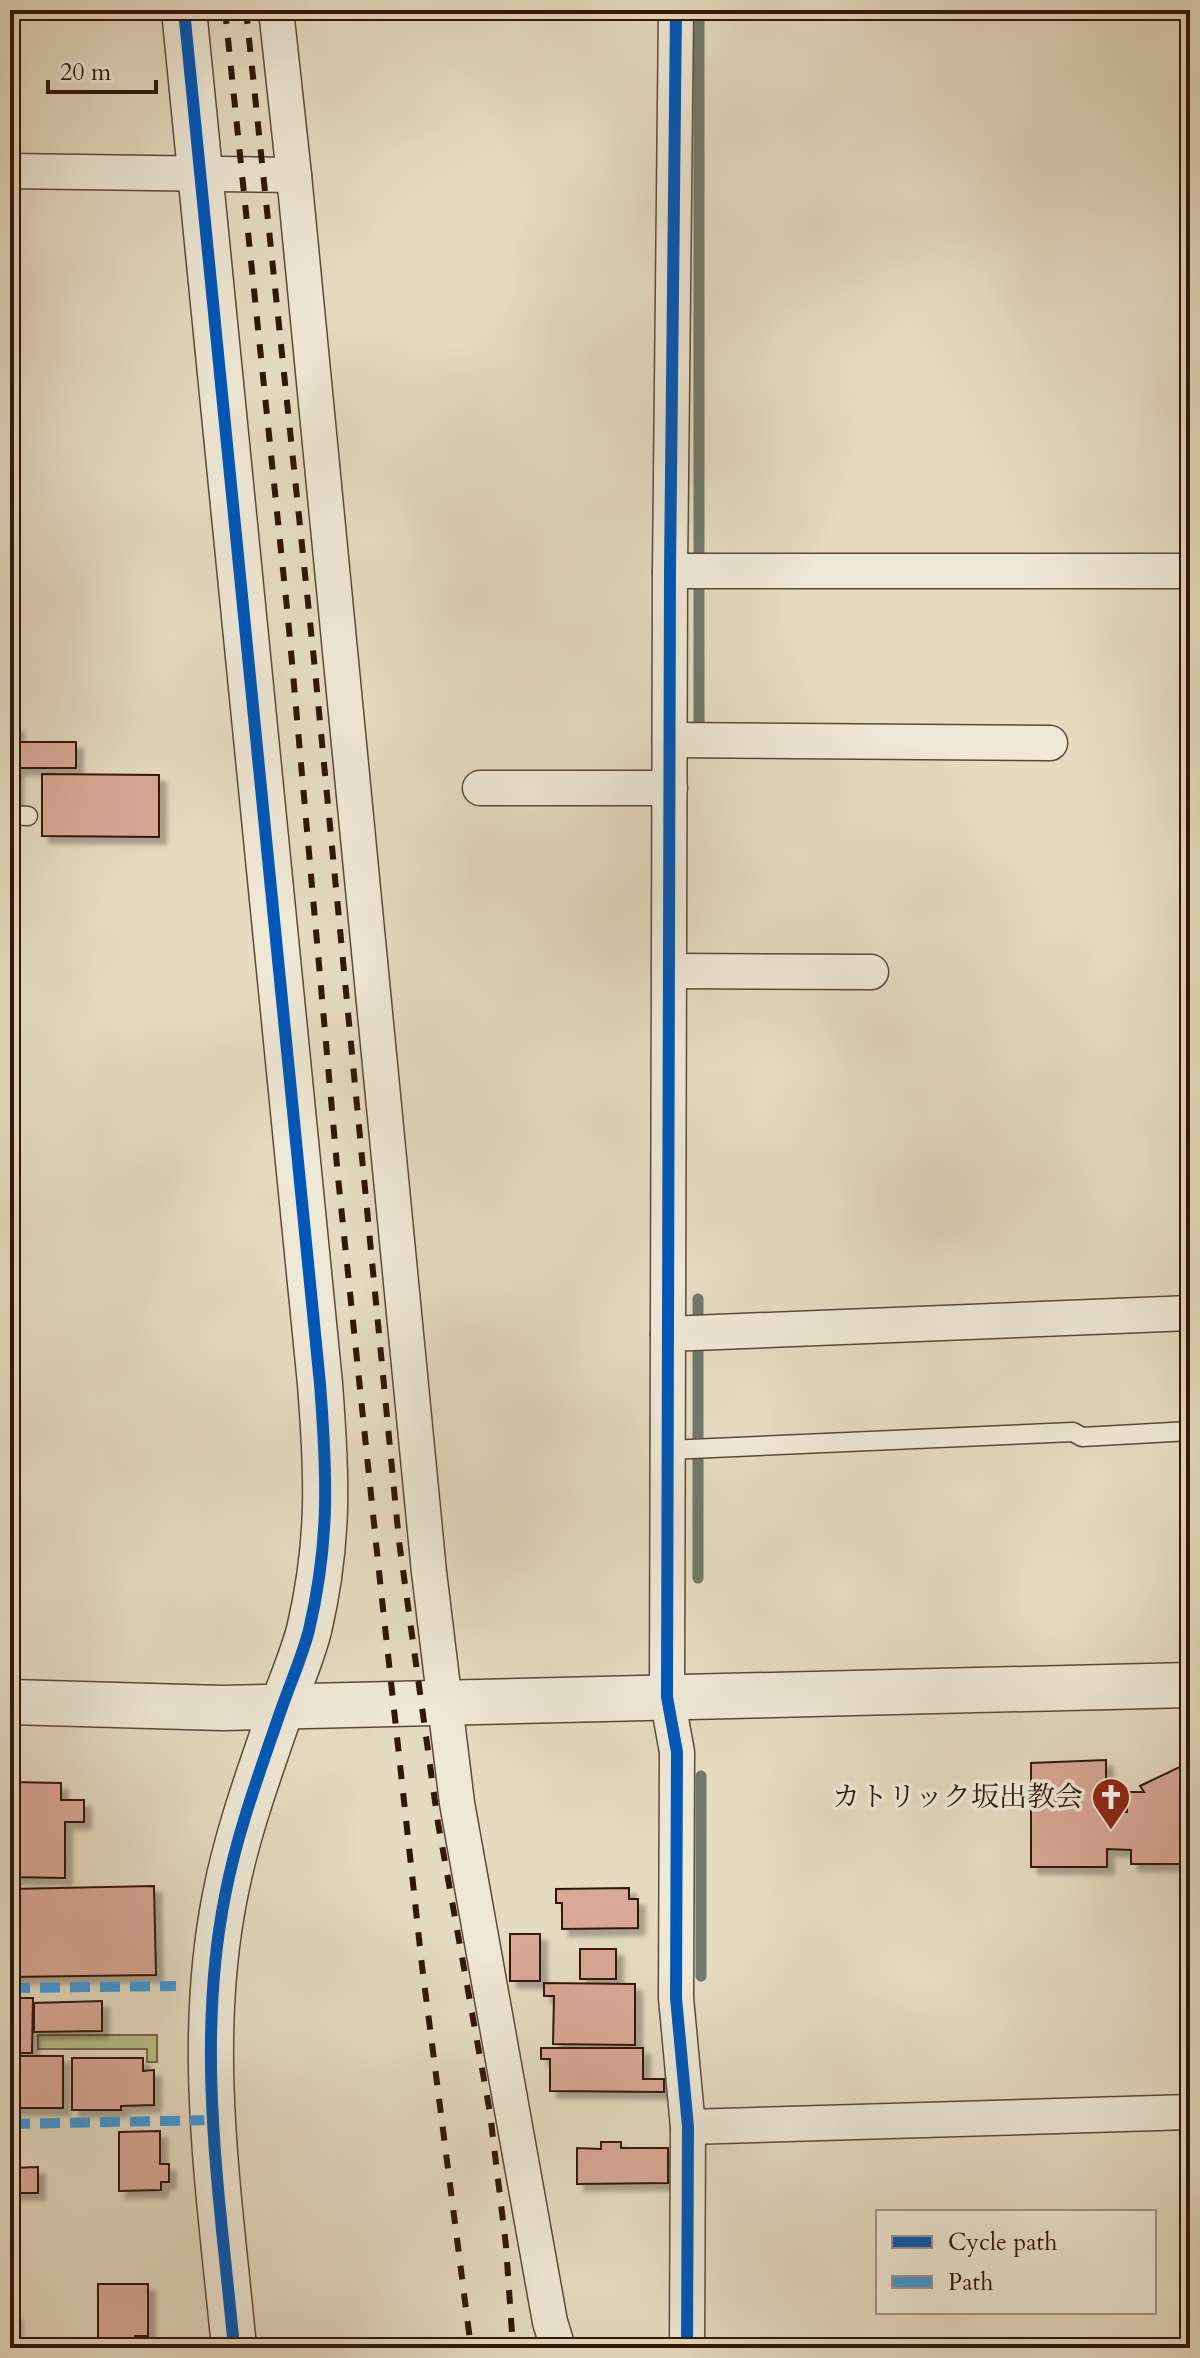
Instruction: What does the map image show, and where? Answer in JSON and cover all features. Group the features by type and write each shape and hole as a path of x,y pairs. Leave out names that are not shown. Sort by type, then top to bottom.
{"street":[{"path":"184,10 327,1478 326,1534 308,1634 253,1789 225,1894 213,1972 210,2095 234,2348"},
{"path":"276,10 444,1702 460,1818 550,2322 558,2348"},
{"path":"676,10 672,571 689,740 670,788 670,971 686,1334 667,1697 677,1752 676,1998 688,2127 687,2348"},
{"path":"10,171 294,175"},
{"path":"672,571 1190,571"},
{"path":"689,740 1050,743"},
{"path":"480,788 670,788"},
{"path":"670,971 871,972"},
{"path":"686,1334 1190,1313"},
{"path":"10,1702 222,1708 1190,1685"},
{"path":"688,2127 1190,2112"}],"lane":[{"path":"678,1450 1073,1432 1082,1437 1190,1431"}],"green space":[{"path":"38,2035 157,2035 157,2062 147,2062 147,2049 38,2049"}],"building":[{"path":"10,725 17,725 17,742 76,742 76,768 16,768 16,803 10,803"},
{"path":"42,774 159,775 159,837 42,836"},
{"name":"カトリック坂出教会","path":"1106,1760 1106,1812 1127,1812 1127,1792 1144,1792 1140,1786 1190,1762 1190,1864 1131,1864 1131,1850 1107,1849 1107,1867 1031,1867 1031,1763"},
{"path":"10,1782 61,1783 61,1800 84,1800 84,1822 65,1822 65,1878 10,1877"},
{"path":"154,1886 156,1975 10,1977 10,1889"},
{"path":"629,1888 629,1899 638,1899 638,1928 562,1929 562,1903 556,1903 556,1889"},
{"path":"510,1934 540,1934 540,1981 510,1981"},
{"path":"580,1949 616,1949 616,1979 580,1979"},
{"path":"544,1983 635,1984 635,2045 553,2044 554,1996 544,1996"},
{"path":"10,1998 33,1998 32,2053 10,2053"},
{"path":"102,2001 102,2031 34,2032 34,2003"},
{"path":"541,2048 643,2048 643,2079 664,2079 664,2092 550,2091 550,2059 541,2059"},
{"path":"10,2056 63,2056 63,2108 10,2108"},
{"path":"72,2058 143,2058 143,2071 154,2070 154,2105 121,2106 121,2110 72,2110"},
{"path":"160,2131 160,2164 169,2164 169,2182 161,2182 161,2190 119,2191 119,2132"},
{"path":"10,2141 11,2168 38,2167 38,2193 10,2193"},
{"path":"601,2142 621,2142 621,2148 668,2148 668,2183 577,2184 577,2148 601,2149"},
{"path":"98,2284 148,2284 148,2336 135,2336 135,2344 98,2344"},
{"path":"10,2313 15,2313 15,2344 10,2344"}],"waterway":[{"path":"699,10 699,730"},
{"path":"698,1299 698,1578"},
{"path":"701,1776 701,1976"}],"railway":[{"path":"225,10 288,618 338,1177 380,1581 422,1966 471,2348"},
{"path":"246,10 314,660 399,1541 438,1823 490,2113 506,2246 513,2348"}],"marked path":[{"path":"10,1988 176,1986"},
{"path":"10,2124 212,2120"}],"cycle path":[{"path":"184,10 320,1384 325,1478 321,1567 309,1630 242,1826 225,1896 216,1953 212,2009 213,2122 234,2348"},
{"path":"676,10 670,571 667,1697 677,1752 676,1998 688,2127 687,2348"}],"place":[{"name":"カトリック坂出教会","path":"1111,1831"}]}
